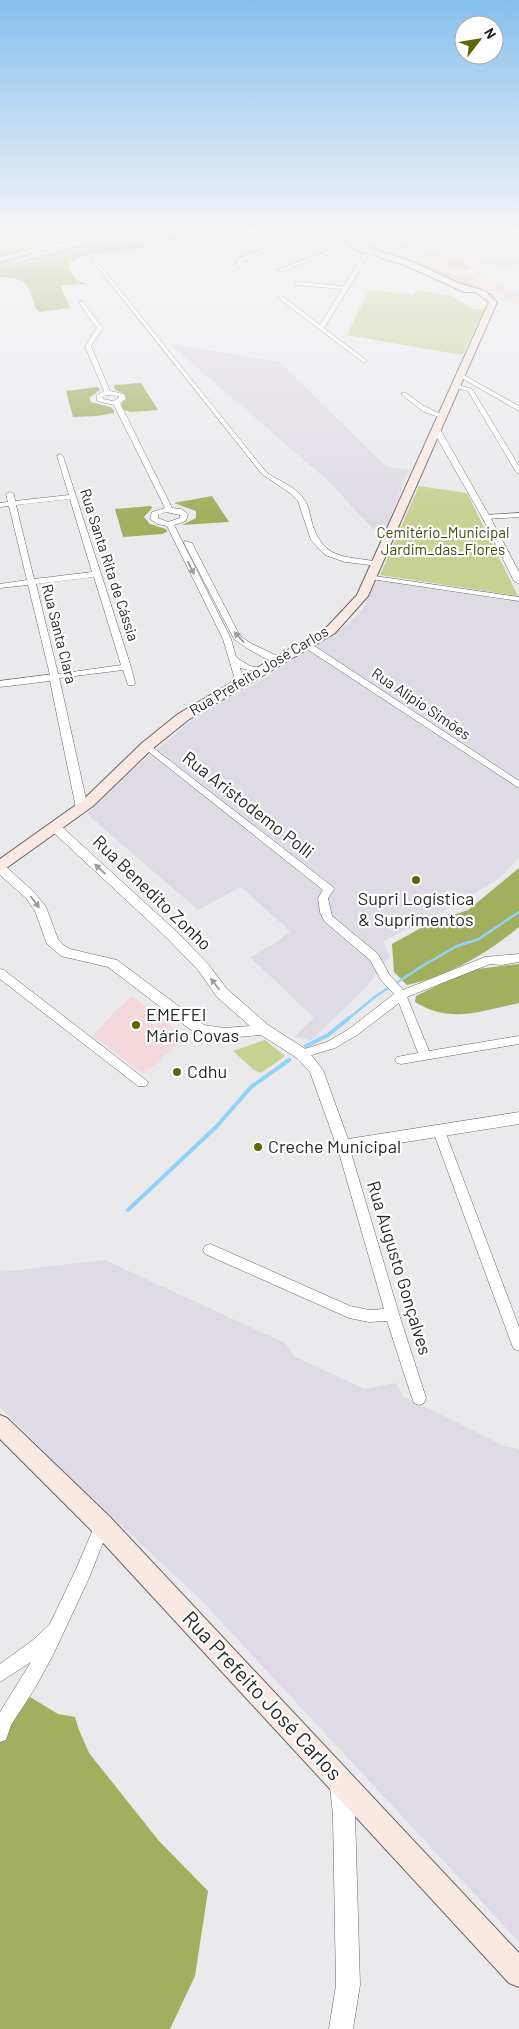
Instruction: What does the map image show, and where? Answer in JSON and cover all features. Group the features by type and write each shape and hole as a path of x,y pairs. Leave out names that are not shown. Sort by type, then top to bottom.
{"main road":[{"name":"Rua Prefeito José Carlos","path":"0,867 82,808 147,746 183,718 331,630 362,596 437,436 442,416 482,326"},
{"name":"Rua Prefeito José Carlos","path":"0,1425 102,1525 519,1973"}],"street":[{"path":"98,326 100,328 88,346 108,393"},
{"path":"146,326 264,473 273,481 293,491 300,499 305,508 312,536 319,548 332,556 345,560 376,564"},
{"path":"318,326 364,361"},
{"path":"460,374 519,409"},
{"path":"455,386 470,390 486,389"},
{"path":"470,390 519,472"},
{"path":"108,393 117,393 123,396 123,399 106,403 98,399 99,396 108,393"},
{"path":"404,394 422,409 442,416"},
{"path":"116,402 169,509"},
{"path":"437,436 486,517 519,580"},
{"name":"Rua Santa Rita de Cássia","path":"60,456 131,683"},
{"name":"Rua Santa Clara","path":"10,494 54,677 82,808"},
{"path":"0,505 72,497"},
{"path":"169,509 178,510 184,514 184,519 173,524 160,523 154,516 158,512 169,509"},
{"path":"486,517 519,515"},
{"path":"173,524 227,639 238,676 231,689"},
{"path":"173,524 237,636 249,646 281,661"},
{"path":"0,586 97,574"},
{"path":"371,577 519,598"},
{"name":"Rua Alipio Simões","path":"307,645 519,785"},
{"path":"232,657 240,666 247,669 264,671"},
{"path":"0,684 127,667"},
{"name":"Rua Aristodemo Polli","path":"147,746 329,889 323,898 328,918 374,957 385,978 398,991"},
{"path":"77,781 87,788 99,792"},
{"name":"Rua Benedito Zonho","path":"56,828 173,936 203,967 222,993 263,1029"},
{"path":"0,867 30,895 41,910 52,940 58,948 66,952 112,963 200,1029 216,1034 234,1034 263,1029"},
{"path":"302,1054 331,1045 353,1032 398,991 489,960 501,961 519,958"},
{"path":"0,972 142,1083"},
{"path":"398,991 425,1055"},
{"name":"Rua Augusto Gonçalves","path":"263,1029 302,1054 316,1070 343,1146 392,1314 419,1398"},
{"path":"401,1060 519,1040"},
{"path":"343,1146 519,1118"},
{"path":"439,1131 519,1344"},
{"path":"210,1250 350,1312 369,1316 392,1314"},
{"path":"0,1734 4,1721 29,1682 60,1625 102,1525"},
{"path":"0,1674 38,1646 60,1625"},
{"path":"340,2029 348,1985 344,1815 341,1780"}],"shaded area":[{"path":"170,344 280,362 382,463 394,468 409,469 384,534 377,533 327,480"},
{"path":"377,580 519,601 519,857 500,878 444,911 383,941 390,957 365,988 312,1040 294,1037 314,1018 250,957 277,942 290,931 241,887 198,910 87,814 145,759 201,713 260,681 346,626 363,609"},
{"name":"EMEFEI Mário Covas","path":"132,996 185,1037 144,1074 93,1036 113,1013"},
{"path":"105,1260 285,1343 294,1356 364,1389 396,1383 403,1396 504,1446 519,1449 519,1942 201,1600 62,1470 0,1407 0,1272"}],"green space":[{"path":"352,326 477,326 462,355 347,335"},
{"path":"141,383 158,410 131,412 124,410 121,405 126,398 125,394 115,390 114,385"},
{"path":"98,387 100,390 89,398 91,402 110,407 114,410 114,413 73,417 66,391"},
{"name":"Cemitério_Municipal Jardim_das_Flores","path":"419,486 467,493 518,596 380,575"},
{"path":"212,496 229,522 182,525 196,518 196,511 174,503"},
{"path":"151,506 152,508 144,517 150,524 166,529 167,532 123,537 115,509"},
{"path":"519,868 519,927 507,937 466,963 422,981 407,985 394,972 392,944 430,923 468,910"},
{"path":"519,964 519,1003 466,1014 453,1014 428,1009 415,1002 416,996 469,970"},
{"path":"265,1040 285,1056 261,1073 254,1070 233,1051"},
{"path":"30,1697 58,1714 75,1717 89,1753 159,1841 208,1891 195,1976 170,2029 0,2029 0,1740"}],"waterway":[{"path":"348,1019 376,996 424,965 457,946 479,939 519,912"},
{"path":"306,1046 328,1035 349,1018"},
{"path":"128,1210 217,1126 251,1087 289,1060"}],"place":[{"name":"Supri Logística & Suprimentos","path":"416,880"},
{"name":"EMEFEI Mário Covas","path":"136,1025"},
{"name":"Cdhu","path":"177,1072"},
{"name":"Creche Municipal","path":"258,1147"}]}
